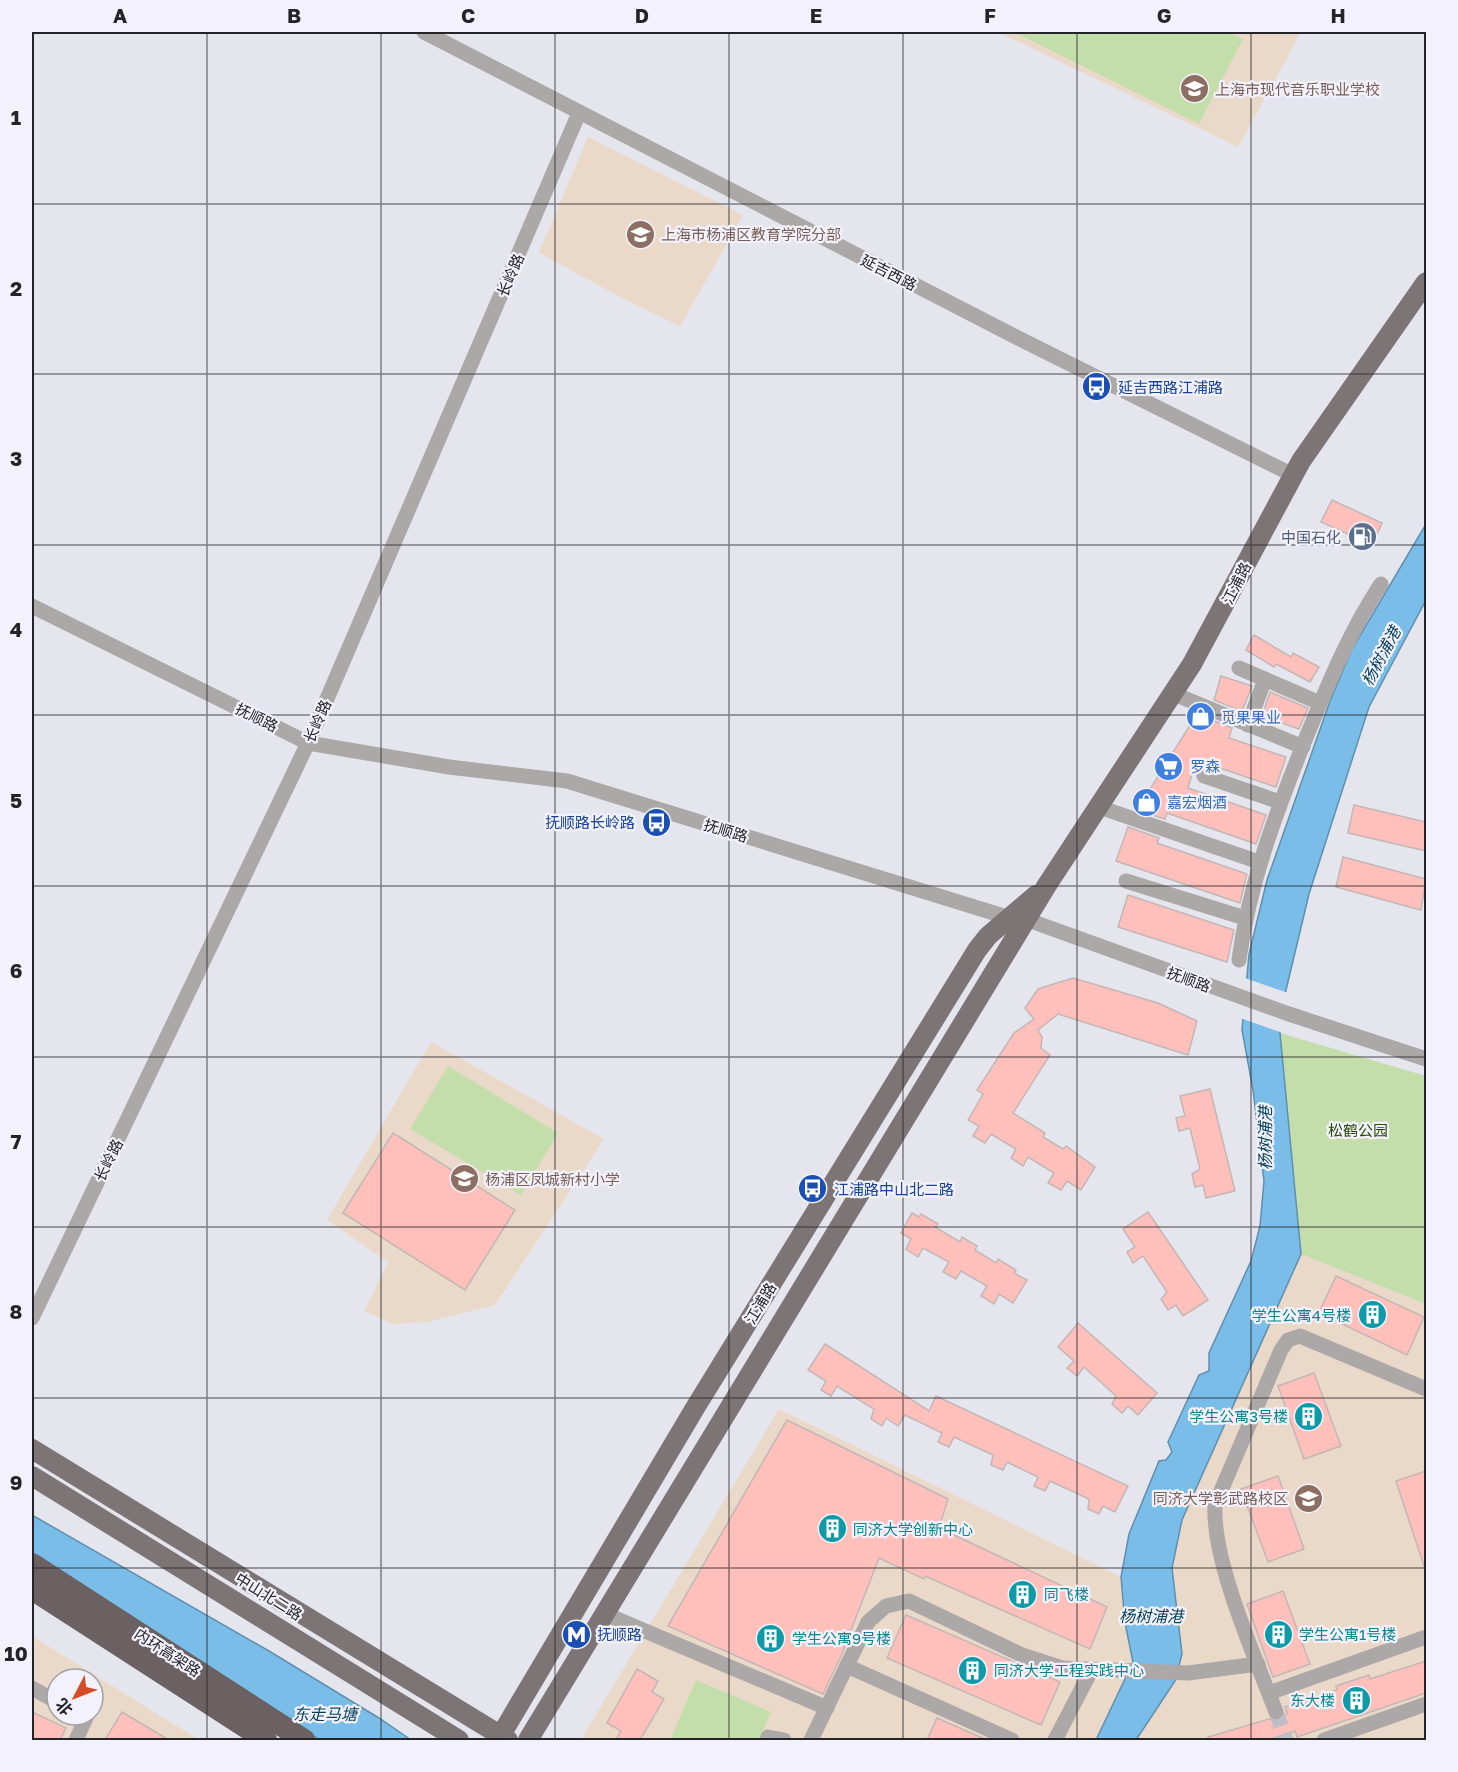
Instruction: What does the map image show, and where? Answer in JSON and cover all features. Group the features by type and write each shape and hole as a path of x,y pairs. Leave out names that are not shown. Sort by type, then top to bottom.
{"highway":[{"name":"内环高架路","path":"32,1564 304,1740"},
{"name":"内环高架路","path":"32,1589 262,1738"},
{"path":"32,1602 202,1708 262,1738"}],"main road":[{"name":"江浦路","path":"528,1740 1019,919 1047,885 1174,694 1207,639 1293,475 1426,282"},
{"name":"江浦路","path":"502,1739 695,1408 977,950 1019,919"},
{"name":"中山北二路","path":"32,1449 502,1739"},
{"name":"中山北二路","path":"32,1476 459,1740"}],"street":[{"name":"延吉西路","path":"423,32 1293,475"},
{"name":"长岭路","path":"32,1318 308,743 579,113"},
{"path":"1239,960 1245,918 1258,862 1280,802 1350,635 1381,584"},
{"name":"抚顺路","path":"32,606 308,743 449,767 567,781 1019,919 1286,1013 1426,1059"},
{"path":"1239,668 1320,703"},
{"path":"1248,725 1265,679"},
{"path":"1174,694 1303,747"},
{"path":"1204,776 1280,802"},
{"path":"1099,807 1258,862"},
{"path":"1126,881 1245,918"},
{"path":"1276,1712 1219,1551 1215,1505 1288,1340 1300,1336 1426,1389"},
{"path":"812,1740 868,1622 886,1606 909,1601 1022,1655 1062,1668 1188,1673 1258,1664"},
{"path":"605,1614 827,1708"},
{"path":"1269,1693 1426,1636"},
{"path":"848,1666 1012,1740"},
{"path":"1055,1740 1092,1669"},
{"path":"1324,1740 1426,1704"},
{"path":"767,1740 768,1737 774,1736 784,1740"}],"shaded area":[{"name":"上海市现代音乐职业学校","path":"998,32 1301,32 1238,147"},
{"name":"上海市杨浦区教育学院分部","path":"588,137 743,215 680,326 539,253"},
{"name":"杨浦区凤城新村小学","path":"431,1042 604,1139 495,1305 427,1322 393,1324 364,1311 388,1262 327,1220"},
{"name":"同济大学彰武路校区","path":"1301,1254 1426,1304 1426,1740 581,1740 779,1409 1121,1577 1172,1568 1182,1520"},
{"path":"32,1636 82,1667 45,1667 45,1727 105,1727 105,1681 199,1740 32,1740"}],"green space":[{"name":"上海市现代音乐职业学校","path":"1014,32 1228,32 1243,39 1199,124"},
{"name":"松鹤公园","path":"1280,1033 1426,1076 1426,1304 1301,1254"},
{"path":"448,1066 558,1133 521,1195 410,1129"},
{"path":"696,1680 771,1712 759,1740 670,1740"}],"water":[{"name":"杨树浦港","path":"1426,524 1426,600 1369,707 1309,894 1286,990 1280,1033 1301,1254 1182,1520 1172,1568 1182,1654 1175,1681 1136,1740 1096,1740 1133,1662 1125,1623 1121,1577 1129,1534 1159,1461 1166,1460 1172,1452 1168,1442 1199,1375 1209,1371 1209,1353 1251,1261 1260,1226 1264,1181 1253,1090 1242,1030 1249,954 1267,880 1330,701 1352,649"},
{"name":"东走马塘","path":"32,1515 269,1651 411,1740 320,1740 32,1560"}],"pier":[{"path":"1245,978 1288,993 1283,1033 1240,1018"}],"building":[{"path":"1332,500 1382,523 1372,545 1321,522"},
{"path":"1254,635 1291,657 1293,653 1319,667 1310,682 1276,664 1274,667 1246,650"},
{"path":"1221,676 1252,686 1243,709 1239,710 1214,700"},
{"path":"1270,692 1308,708 1299,729 1262,716"},
{"path":"1197,714 1232,728 1229,738 1286,757 1276,787 1196,760 1188,788 1266,815 1256,844 1167,813 1165,819 1137,810"},
{"path":"1354,805 1426,822 1426,851 1348,833"},
{"path":"1128,827 1159,838 1157,843 1247,874 1240,903 1116,861"},
{"path":"1343,857 1426,879 1421,910 1336,887"},
{"path":"1128,895 1234,930 1227,962 1118,927"},
{"path":"1073,978 1158,1003 1197,1021 1188,1055 1058,1014 1038,1030 1042,1037 1041,1048 1050,1055 1013,1113 1045,1133 1043,1137 1063,1149 1066,1146 1095,1167 1081,1190 1067,1181 1061,1190 1048,1183 1054,1173 1028,1157 1023,1166 1011,1158 1016,1149 991,1134 985,1143 973,1136 979,1126 968,1120 983,1094 977,1090 1014,1033 1034,1019 1025,1008 1038,989"},
{"path":"1210,1089 1235,1191 1206,1198 1203,1185 1195,1187 1192,1174 1200,1169 1190,1128 1179,1131 1176,1118 1185,1116 1180,1096"},
{"path":"393,1133 515,1210 465,1290 343,1213"},
{"path":"1148,1212 1208,1300 1183,1316 1176,1305 1168,1310 1161,1299 1167,1292 1143,1256 1133,1263 1127,1252 1135,1247 1123,1229"},
{"path":"912,1213 919,1217 921,1214 938,1224 935,1227 960,1242 962,1237 977,1246 975,1250 996,1263 998,1259 1016,1270 1014,1273 1027,1280 1013,1303 999,1294 994,1304 981,1296 987,1286 961,1271 956,1279 943,1272 949,1262 923,1248 918,1257 906,1249 911,1239 901,1233"},
{"name":"学生公寓4号楼","path":"1336,1276 1424,1317 1407,1355 1319,1313"},
{"path":"1078,1323 1157,1393 1138,1415 1128,1406 1122,1413 1112,1404 1116,1396 1084,1367 1077,1376 1067,1368 1074,1361 1058,1347"},
{"path":"825,1344 929,1411 936,1396 1128,1486 1115,1512 1103,1506 1099,1514 1088,1509 1089,1499 1050,1481 1045,1491 1034,1486 1038,1477 1007,1462 1003,1470 991,1465 993,1455 954,1437 949,1447 938,1442 942,1433 905,1415 898,1426 886,1418 882,1426 871,1419 874,1409 837,1386 831,1396 821,1390 826,1381 808,1370"},
{"name":"学生公寓3号楼","path":"1314,1373 1341,1446 1304,1459 1278,1386"},
{"name":"同济大学创新中心","path":"787,1420 948,1499 939,1528 1107,1607 1090,1649 879,1558 841,1656 823,1694 668,1626"},
{"path":"1426,1471 1426,1566 1424,1566 1396,1481"},
{"path":"1278,1476 1304,1549 1268,1562 1241,1489"},
{"name":"学生公寓1号楼","path":"1283,1591 1310,1664 1273,1677 1247,1604"},
{"name":"同济大学工程实践中心","path":"906,1615 1060,1682 1041,1725 887,1658"},
{"name":"东大楼","path":"1426,1661 1426,1693 1297,1737 1295,1731 1267,1740 1208,1740 1208,1737 1269,1719 1280,1721 1287,1713 1285,1707 1337,1690 1336,1686 1369,1675 1370,1679"},
{"path":"637,1669 658,1681 652,1692 664,1699 640,1740 616,1740 621,1731 607,1723"},
{"path":"32,1712 45,1718 45,1727 66,1728 60,1740 32,1740"},
{"path":"122,1712 169,1740 105,1740"},
{"path":"937,1718 987,1740 927,1740"}],"tunnel":[{"path":"1276,1712 1286,1740"}],"place":[{"name":"上海市现代音乐职业学校","path":"1194,89"},
{"name":"上海市杨浦区教育学院分部","path":"640,234"},
{"name":"延吉西路江浦路","path":"1097,387"},
{"name":"中国石化","path":"1362,537"},
{"name":"觅果果业","path":"1200,717"},
{"name":"罗森","path":"1169,766"},
{"name":"嘉宏烟酒","path":"1146,802"},
{"name":"抚顺路长岭路","path":"656,822"},
{"name":"杨浦区凤城新村小学","path":"464,1179"},
{"name":"江浦路中山北二路","path":"813,1189"},
{"name":"学生公寓4号楼","path":"1372,1315"},
{"name":"学生公寓3号楼","path":"1309,1416"},
{"name":"同济大学彰武路校区","path":"1309,1498"},
{"name":"同济大学创新中心","path":"832,1529"},
{"name":"同飞楼","path":"1023,1594"},
{"name":"抚顺路","path":"576,1634"},
{"name":"学生公寓1号楼","path":"1278,1634"},
{"name":"学生公寓9号楼","path":"771,1638"},
{"name":"同济大学工程实践中心","path":"973,1670"},
{"name":"东大楼","path":"1356,1700"}]}
